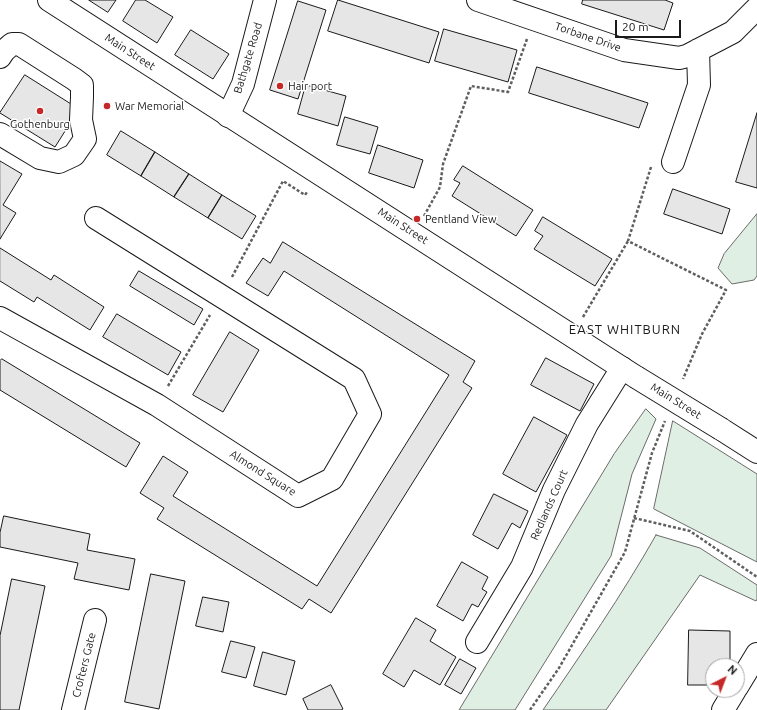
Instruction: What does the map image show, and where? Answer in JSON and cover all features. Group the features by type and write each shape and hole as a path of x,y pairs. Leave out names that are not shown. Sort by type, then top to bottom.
{"street":[{"name":"Main Street","path":"49,0 572,336 757,452"},
{"name":"Bathgate Road","path":"228,116 243,84 265,0"},
{"name":"Torbane Drive","path":"478,0 506,4 534,19 624,50 679,58 687,56 733,32 757,8"},
{"path":"0,57 12,44 19,44 82,85 81,120 84,139 74,155 59,162 40,158 0,134"},
{"path":"673,162 699,85 698,50"},
{"name":"Almond Square","path":"0,318 157,405 298,496 332,479 370,414 354,379 96,218"},
{"name":"Redlands Court","path":"477,642 522,567 554,490 587,424 629,372"},
{"name":"Crofters Gate","path":"73,710 95,620"},
{"path":"745,674 757,654"},
{"path":"723,710 730,698"}],"path":[{"path":"413,233 440,187 443,164 471,86 508,92 534,19"},
{"path":"157,405 221,297 282,181 305,195 318,172"},
{"path":"572,336 628,241"},
{"path":"634,518 690,531 757,577"}],"green space":[{"path":"757,214 757,276 754,280 732,284 718,268 724,254"},
{"path":"646,409 656,419 632,474 611,556 515,710 459,710 614,454"},
{"path":"673,421 757,474 757,562 654,509"},
{"path":"656,535 700,548 757,585 756,601 700,575 606,710 543,710 616,602"}],"building":[{"path":"89,0 116,0 108,12"},
{"path":"136,0 145,0 173,17 157,43 123,21"},
{"path":"338,0 439,32 429,63 328,31"},
{"path":"583,0 665,0 673,3 664,30 582,4"},
{"path":"298,1 326,10 298,99 270,90"},
{"path":"444,29 517,50 508,82 435,61"},
{"path":"191,30 229,54 213,79 175,55"},
{"path":"537,67 648,103 639,128 529,93"},
{"name":"Gothenburg","path":"25,75 79,109 55,147 0,113"},
{"path":"306,85 346,96 338,126 298,114"},
{"path":"757,113 757,188 736,182"},
{"path":"345,117 378,127 370,154 337,145"},
{"path":"121,131 155,152 141,176 107,155"},
{"path":"378,145 423,160 414,188 369,173"},
{"path":"155,152 189,174 174,197 141,176"},
{"path":"0,161 22,174 3,205 16,213 0,239"},
{"path":"463,166 533,210 516,236 452,196 460,183 454,180"},
{"path":"189,174 222,195 208,218 174,197"},
{"path":"673,189 730,209 722,234 664,214"},
{"path":"222,195 256,216 242,239 208,218"},
{"path":"543,217 612,259 595,286 534,249 543,236 535,231"},
{"path":"283,242 475,361 463,382 472,388 331,613 309,599 302,609 157,519 164,508 140,493 163,456 188,472 173,496 317,586 449,375 284,271 268,296 246,283 263,258 270,263"},
{"path":"0,248 51,280 54,275 104,307 90,330 37,297 34,302 0,281"},
{"path":"139,271 203,309 194,325 130,286"},
{"path":"117,314 181,352 168,375 103,337"},
{"path":"230,332 259,350 223,412 193,395"},
{"path":"546,358 594,384 580,411 531,385"},
{"path":"2,359 140,443 126,467 0,390 0,361"},
{"path":"534,417 567,435 536,492 503,474"},
{"path":"494,494 528,511 520,528 512,523 498,549 473,535"},
{"path":"4,516 90,534 87,550 135,559 129,590 74,579 78,563 0,547 0,533"},
{"path":"462,562 488,577 482,589 487,592 478,607 472,604 463,621 437,606"},
{"path":"151,574 185,581 159,709 125,702"},
{"path":"12,579 45,586 19,710 0,710 0,636"},
{"path":"203,597 229,602 223,632 196,626"},
{"path":"416,618 436,630 430,641 456,657 440,685 414,670 404,687 383,674"},
{"path":"689,630 730,631 730,658 705,658 705,685 688,685"},
{"path":"231,641 255,647 246,678 222,672"},
{"path":"263,652 295,661 286,695 254,686"},
{"path":"460,659 476,668 461,694 445,685"},
{"path":"331,685 343,709 308,710 303,699"}],"place":[{"name":"Hair port","path":"280,86"},
{"name":"War Memorial","path":"107,106"},
{"name":"Gothenburg","path":"40,111"},
{"name":"Pentland View","path":"417,219"}],"district":[{"name":"EAST WHITBURN","path":"625,330"}]}
